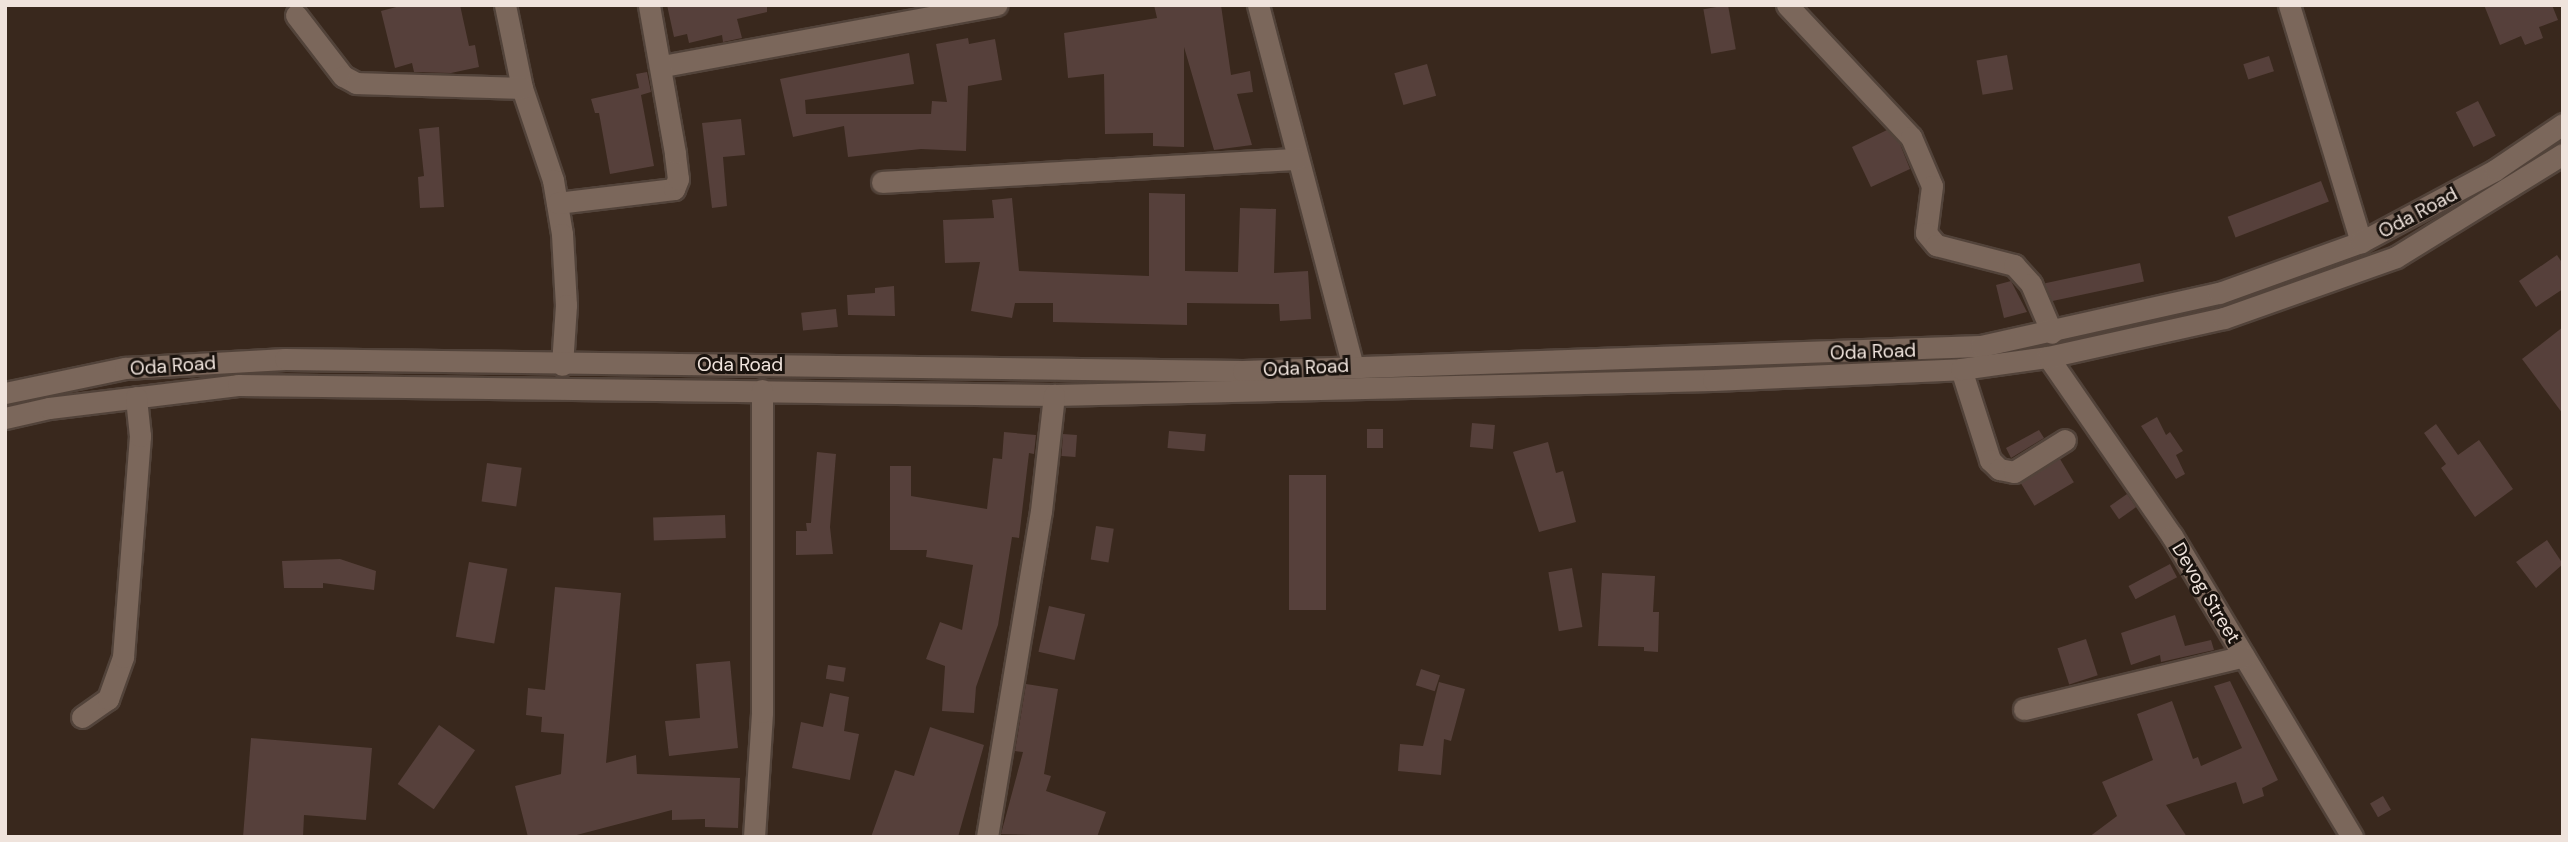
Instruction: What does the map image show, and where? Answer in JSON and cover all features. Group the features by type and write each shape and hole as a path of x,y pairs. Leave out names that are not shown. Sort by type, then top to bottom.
{"street":[{"path":"505,5 522,88 557,203 566,305 562,365"},
{"path":"557,203 674,189 678,179 663,66 649,5"},
{"path":"663,66 996,5"},
{"path":"1258,5 1353,366"},
{"path":"1787,5 1911,137 1932,186 1926,233 1936,245 2014,265 2032,284 2052,333"},
{"path":"2289,5 2361,242"},
{"path":"296,15 343,76 356,83 522,88"},
{"name":"Oda Road","path":"5,393 125,368 285,359 1049,371 1353,366 1943,349 2052,333 2219,293 2361,242 2495,170 2563,124"},
{"name":"Oda Road","path":"5,418 136,397 237,385 1054,395 1727,380 1961,369 2048,358 2224,318 2396,257 2563,154"},
{"path":"882,182 1297,159"},
{"name":"Devog Street","path":"2048,358 2172,536 2352,837"},
{"path":"390,361 390,385"},
{"path":"1961,369 1990,460 1999,468 2014,472 2065,440"},
{"path":"754,837 762,712 762,390"},
{"path":"987,837 1041,511 1054,395"},
{"path":"82,718 108,699 123,657 140,436 136,397"},
{"path":"2024,709 2244,656"}],"building":[{"path":"404,5 460,5 469,46 475,45 479,67 451,73 414,72 412,63 395,68 381,11"},
{"path":"667,5 767,5 767,12 737,19 742,38 723,42 722,35 689,43 687,34 674,37"},
{"path":"1154,5 1221,5 1231,75 1250,71 1253,92 1237,94 1252,145 1214,150 1184,47 1184,147 1153,146 1153,133 1105,134 1104,74 1068,78 1064,33 1157,18"},
{"path":"1728,5 1736,49 1711,54 1703,9"},
{"path":"2484,5 2552,5 2558,20 2539,27 2543,38 2525,45 2521,36 2500,45"},
{"path":"968,38 969,44 995,39 1002,80 968,86 966,151 921,149 848,157 844,126 793,137 780,79 909,53 914,84 805,100 806,114 931,114 932,101 947,102 936,44"},
{"path":"2007,55 2013,89 1983,95 1976,60"},
{"path":"2269,56 2274,71 2248,80 2243,64"},
{"path":"1427,64 1436,96 1403,105 1394,73"},
{"path":"647,72 651,92 641,95 654,166 610,174 599,113 595,113 591,99 639,88 636,74"},
{"path":"2478,101 2496,136 2473,147 2456,112"},
{"path":"741,119 745,155 723,157 727,206 712,208 702,123"},
{"path":"439,127 444,207 420,208 418,177 424,176 419,129"},
{"path":"1887,130 1900,144 1910,169 1871,187 1852,147"},
{"path":"2321,181 2329,202 2236,237 2228,217"},
{"path":"1149,193 1185,194 1185,271 1238,272 1240,208 1276,209 1274,273 1308,271 1311,319 1280,321 1279,304 1187,303 1187,325 1053,322 1053,303 1015,303 1012,318 971,311 980,262 945,263 943,220 994,218 992,200 1012,198 1019,271 1149,276"},
{"path":"2557,255 2563,264 2563,289 2536,307 2519,281"},
{"path":"2140,263 2144,282 2049,302 2045,283"},
{"path":"2011,281 2027,312 2004,318 1996,285"},
{"path":"894,286 895,316 848,315 847,295 875,293 875,288"},
{"path":"836,309 838,327 803,331 801,313"},
{"path":"2563,327 2563,414 2522,359"},
{"path":"2157,417 2166,435 2170,432 2183,451 2176,455 2185,474 2176,479 2141,426"},
{"path":"1472,423 1495,425 1493,449 1470,447"},
{"path":"2436,424 2458,455 2479,440 2513,489 2475,517 2441,468 2446,464 2424,433"},
{"path":"1367,429 1383,429 1383,448 1367,448"},
{"path":"2039,430 2044,438 2011,458 2006,448"},
{"path":"1169,431 1206,434 1204,451 1168,448"},
{"path":"1004,432 1036,435 1034,454 1029,453 1019,538 1012,537 998,625 976,687 974,713 942,711 945,666 926,659 940,622 962,630 973,565 926,557 927,550 890,550 890,466 911,466 911,496 987,509 993,458 1002,459"},
{"path":"1063,434 1077,435 1075,457 1061,456"},
{"path":"1548,442 1556,473 1563,471 1576,522 1539,532 1513,452"},
{"path":"817,452 836,454 830,527 833,554 796,555 796,531 807,531 806,523 811,523"},
{"path":"2060,459 2074,482 2034,506 2021,483"},
{"path":"487,463 522,468 516,506 482,502"},
{"path":"1289,475 1326,475 1326,610 1289,610"},
{"path":"2127,494 2136,507 2119,519 2110,506"},
{"path":"725,515 726,538 654,540 653,518"},
{"path":"1096,526 1114,529 1108,562 1091,560"},
{"path":"2547,540 2563,564 2536,588 2516,562"},
{"path":"340,559 376,571 374,590 323,583 323,588 284,588 282,561"},
{"path":"469,562 507,569 494,644 456,637"},
{"path":"2170,564 2177,577 2136,599 2129,586"},
{"path":"1572,568 1582,627 1559,631 1548,572"},
{"path":"1602,573 1655,576 1653,612 1659,612 1658,652 1644,651 1644,647 1598,646"},
{"path":"555,587 621,593 606,763 636,755 637,774 740,778 738,828 705,827 705,819 672,820 672,810 569,837 528,837 515,786 561,774 564,734 541,732 542,717 526,715 528,688 545,690"},
{"path":"1049,606 1085,614 1074,660 1038,652"},
{"path":"2175,615 2185,646 2211,640 2214,650 2161,662 2160,655 2131,665 2121,633"},
{"path":"2086,639 2098,675 2069,684 2057,648"},
{"path":"730,661 738,748 669,756 665,721 700,718 696,664"},
{"path":"828,665 846,668 844,682 826,679"},
{"path":"1421,669 1440,675 1435,691 1416,685"},
{"path":"2230,681 2278,780 2262,788 2264,796 2243,804 2236,782 2166,805 2187,837 2089,837 2117,816 2102,782 2153,760 2137,714 2172,701 2193,759 2198,757 2201,766 2242,748 2214,686"},
{"path":"1439,682 1465,689 1451,741 1444,739 1441,775 1398,771 1400,744 1423,746"},
{"path":"1026,684 1058,689 1044,774 1051,776 1046,791 1106,812 1097,837 1001,834 1023,752 1015,751"},
{"path":"830,693 849,697 844,731 859,734 850,780 792,768 801,722 823,727"},
{"path":"439,725 475,750 434,809 398,784"},
{"path":"930,727 984,745 958,837 871,837 895,770 914,776"},
{"path":"251,738 372,748 366,820 304,815 303,837 243,837"},
{"path":"2383,796 2391,810 2378,817 2370,804"}]}
